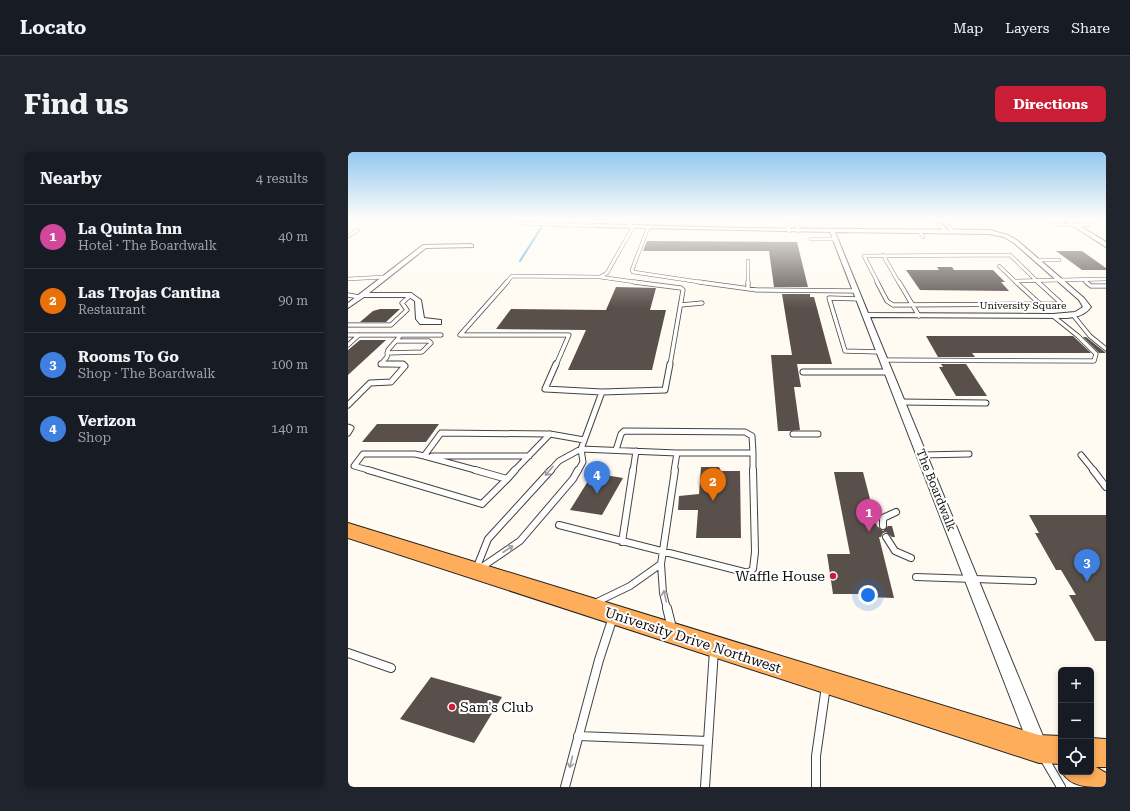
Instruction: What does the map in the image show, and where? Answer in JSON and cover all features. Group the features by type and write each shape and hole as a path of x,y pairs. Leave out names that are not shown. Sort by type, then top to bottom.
{"highway":[{"name":"University Drive Northwest","path":"349,531 1054,754"},
{"path":"1094,752 1106,753"},
{"path":"1082,775 1101,787"}],"street":[{"path":"348,306 421,249"},
{"name":"The Boardwalk","path":"840,249 900,402 973,580 1054,754"},
{"name":"University Square","path":"867,315 1053,316 1074,315 1086,310 1087,304 1024,249"},
{"path":"360,296 411,295 418,300 420,319 423,322 438,322"}],"lane":[{"path":"600,277 607,273 620,249"},
{"path":"640,249 632,270 633,272 748,288 859,295"},
{"path":"883,255 914,305 919,316"},
{"path":"883,255 1010,255 1062,304 893,305 887,301 864,256 883,255"},
{"path":"1037,260 1058,260"},
{"path":"748,261 748,288"},
{"path":"999,266 1016,280 1040,304"},
{"path":"512,276 600,277 681,288 683,290 681,305 666,390 602,392 545,389 569,335 460,335 512,276"},
{"path":"348,279 384,278"},
{"path":"1062,281 1106,279"},
{"path":"1016,280 1106,282"},
{"path":"1086,282 1091,286 1106,286"},
{"path":"348,295 360,296"},
{"path":"348,325 391,325 408,310 402,303 411,295"},
{"path":"859,295 829,298 846,351 882,356 1094,361 1096,354 1078,336 1053,316"},
{"path":"681,305 702,303"},
{"path":"1074,315 1090,336 1106,349"},
{"path":"348,335 442,335"},
{"path":"348,345 359,335"},
{"path":"370,383 391,382 405,366 403,364 386,366 381,364 387,357 388,350 401,335"},
{"path":"388,353 422,352 431,343 429,341 396,341"},
{"path":"803,372 889,372"},
{"path":"348,405 351,400 374,379"},
{"path":"476,571 520,541 572,479 583,462 581,449 602,392"},
{"path":"900,402 986,403"},
{"path":"348,427 351,428 348,433"},
{"path":"560,525 663,553 748,573 753,569 755,552 752,436 745,432 624,431 621,434 616,450"},
{"path":"424,456 440,433 550,434 584,440"},
{"path":"508,479 415,454 363,454 354,466 482,504 508,479 550,434"},
{"path":"793,434 818,434"},
{"path":"476,571 488,539 559,460 581,449 677,453 753,454"},
{"path":"622,542 636,451"},
{"path":"674,634 663,593 661,564 677,453"},
{"path":"922,455 969,454"},
{"path":"1081,455 1106,487"},
{"path":"424,456 529,456"},
{"path":"883,526 883,518 896,512"},
{"path":"886,537 895,551 911,558"},
{"path":"586,606 609,598 633,585 661,564"},
{"path":"916,577 973,580 1034,580"},
{"path":"565,787 599,660 614,615"},
{"path":"705,787 715,647"},
{"path":"348,653 391,668"},
{"path":"816,787 816,756 827,682"},
{"path":"578,736 708,741"},
{"path":"1054,754 1061,787"}],"building":[{"path":"644,249 799,249 808,287 774,287 769,251 643,251"},
{"path":"1056,251 1082,251 1106,268 1106,270 1082,270"},
{"path":"937,267 952,267 954,270 993,270 1005,282 1001,282 1009,291 920,290 906,270 939,270"},
{"path":"616,287 656,288 650,310 666,310 652,370 568,370 586,330 496,329 511,309 606,310"},
{"path":"782,294 810,294 810,297 814,297 832,364 797,364 801,387 794,387 800,430 790,431 778,431 771,355 792,355"},
{"path":"380,309 400,309 386,322 360,322 373,311"},
{"path":"926,336 1073,336 1091,353 972,353 975,357 938,357"},
{"path":"1083,337 1086,337 1106,353 1099,353"},
{"path":"360,340 386,340 348,375 348,350"},
{"path":"941,364 966,364 987,396 956,396 939,367 943,367"},
{"path":"377,424 439,424 426,442 362,442"},
{"path":"701,467 719,467 721,471 740,471 741,538 696,538 698,510 678,510 679,496 699,494"},
{"path":"834,472 863,472 877,526 883,531 888,526 892,526 895,537 892,537 886,532 879,537 894,598 867,597 866,594 833,594 827,554 850,554"},
{"path":"593,473 623,478 602,515 570,510"},
{"path":"1029,515 1106,515 1106,641 1095,641 1069,595 1076,595 1061,570 1056,570 1035,533 1039,533"},
{"path":"431,677 502,697 474,743 400,719"}],"waterway":[{"path":"520,261 528,249"}],"place":[{"name":"Verizon","path":"597,494"},
{"name":"Las Trojas Cantina","path":"713,501"},
{"name":"La Quinta Inn","path":"869,532"},
{"name":"Waffle House","path":"833,576"},
{"name":"Rooms To Go","path":"1087,582"},
{"name":"Sam's Club","path":"452,707"}]}
